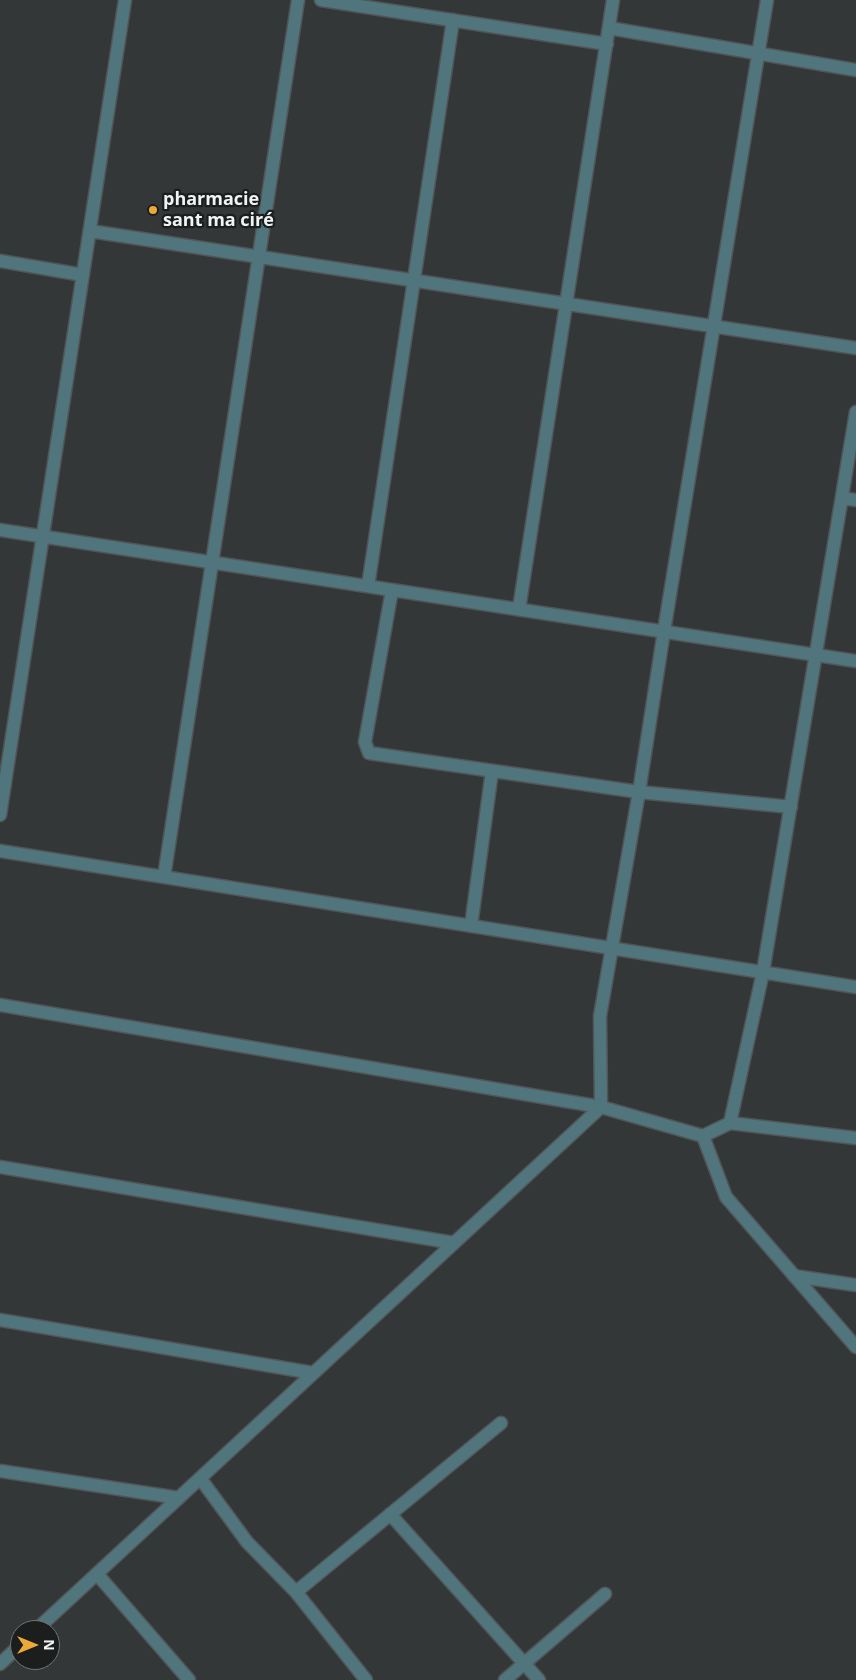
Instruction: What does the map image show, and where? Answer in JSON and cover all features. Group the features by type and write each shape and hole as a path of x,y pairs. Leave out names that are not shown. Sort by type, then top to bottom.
{"street":[{"path":"0,816 125,0"},
{"path":"164,877 298,0"},
{"path":"321,0 607,44"},
{"path":"519,609 613,0"},
{"path":"47,1620 601,1107 600,1016 639,792 766,0"},
{"path":"368,586 453,20"},
{"path":"609,28 856,70"},
{"path":"90,231 856,348"},
{"path":"0,262 83,275"},
{"path":"730,1123 764,972 856,412"},
{"path":"842,498 856,500"},
{"path":"0,530 856,661"},
{"path":"392,590 365,742 369,754 639,792 791,807"},
{"path":"471,926 492,771"},
{"path":"0,851 856,987"},
{"path":"0,1005 601,1107 703,1136 730,1123 856,1138"},
{"path":"703,1136 726,1197 856,1347"},
{"path":"0,1167 454,1243"},
{"path":"794,1276 856,1285"},
{"path":"0,1320 313,1373"},
{"path":"296,1592 501,1423"},
{"path":"0,1471 179,1498"},
{"path":"200,1478 247,1542 296,1592 366,1680"},
{"path":"390,1514 539,1680"},
{"path":"97,1574 189,1680"},
{"path":"505,1680 605,1594"},
{"path":"0,1664 10,1654"}],"place":[{"name":"pharmacie sant ma ciré","path":"153,210"}]}
